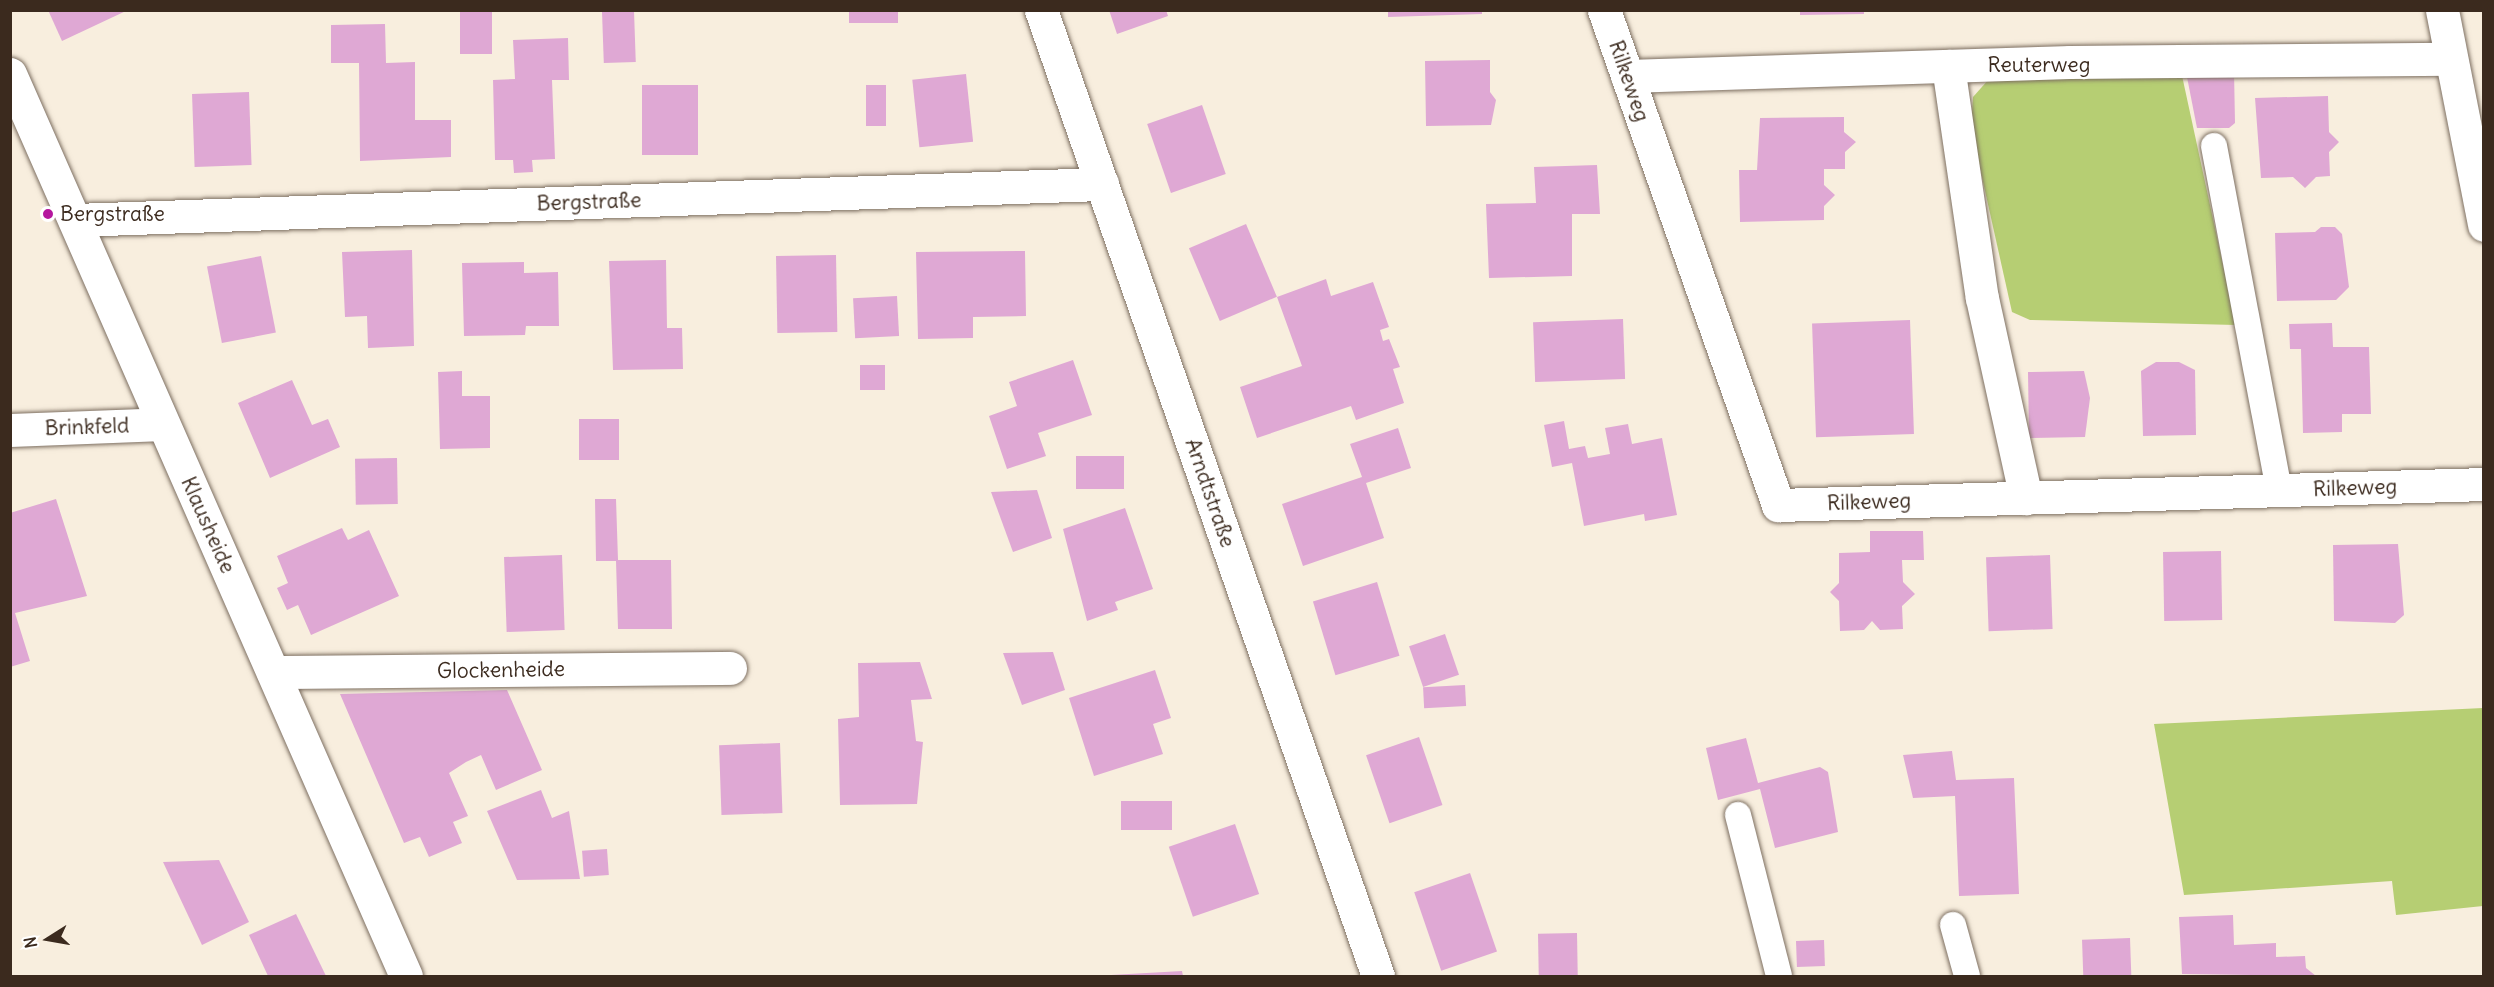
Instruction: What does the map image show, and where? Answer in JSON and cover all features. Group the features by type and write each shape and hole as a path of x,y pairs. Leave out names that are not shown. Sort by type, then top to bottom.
{"street":[{"name":"Arndtstraße","path":"1041,10 1378,976"},
{"name":"Rilkeweg","path":"1604,10 1778,505 2484,484"},
{"path":"2442,10 2484,225"},
{"name":"Reuterweg","path":"1627,76 1948,66 2451,59"},
{"path":"1948,66 1982,298 2026,498"},
{"name":"Klausheide","path":"10,74 406,976"},
{"name":"Bergstraße","path":"75,220 1102,184"},
{"name":"Brinkfeld","path":"10,430 163,424"},
{"name":"Glockenheide","path":"273,672 730,668"}],"lane":[{"path":"2214,146 2279,490"},
{"path":"1738,815 1779,976"},
{"path":"1953,925 1967,976"}],"green space":[{"path":"2181,71 2236,325 2030,320 2012,312 1971,128 1973,97 1989,79"},
{"path":"2483,708 2483,906 2396,915 2392,881 2184,895 2154,724"}],"building":[{"path":"48,10 128,10 62,41"},
{"path":"460,10 492,10 492,54 460,54"},
{"path":"849,10 898,10 898,23 849,23"},
{"path":"1109,10 1166,10 1168,16 1117,34"},
{"path":"1388,10 1482,10 1482,14 1388,17"},
{"path":"1800,10 1864,10 1864,14 1800,15"},
{"path":"634,11 636,62 604,63 602,12"},
{"path":"385,24 386,63 415,62 415,120 451,120 451,157 360,161 359,63 331,63 331,25"},
{"path":"568,38 569,80 552,80 555,159 532,160 533,172 514,173 513,160 495,160 493,80 515,79 513,40"},
{"path":"1490,60 1490,92 1496,100 1491,125 1426,126 1425,61"},
{"path":"2234,71 2235,123 2229,128 2197,128 2186,72"},
{"path":"966,74 973,142 919,147 912,80"},
{"path":"642,85 698,85 698,155 642,155"},
{"path":"866,85 886,85 886,126 866,126"},
{"path":"249,92 252,165 195,167 192,94"},
{"path":"2328,96 2329,132 2339,142 2329,152 2330,176 2316,177 2305,188 2293,177 2261,178 2255,98"},
{"path":"1202,105 1226,174 1171,193 1147,124"},
{"path":"1844,117 1844,132 1856,142 1845,152 1845,169 1824,169 1824,185 1835,195 1824,206 1824,220 1740,222 1739,170 1757,170 1760,118"},
{"path":"1597,165 1600,214 1572,214 1572,276 1489,278 1486,204 1536,203 1534,167"},
{"path":"1246,224 1277,297 1220,321 1189,248"},
{"path":"2321,227 2335,227 2342,234 2349,287 2336,300 2277,301 2275,233 2315,232"},
{"path":"412,250 414,346 368,348 367,316 345,317 342,252"},
{"path":"1025,251 1026,316 973,317 973,338 918,339 916,252"},
{"path":"836,255 837,332 777,333 776,256"},
{"path":"261,256 276,333 222,343 207,266"},
{"path":"666,260 667,328 682,328 683,369 613,370 609,261"},
{"path":"524,262 524,273 558,272 559,326 526,326 525,335 464,336 462,263"},
{"path":"1326,279 1331,296 1373,282 1389,327 1380,330 1383,341 1389,339 1400,367 1393,369 1404,403 1356,420 1351,406 1257,438 1240,387 1302,366 1277,297"},
{"path":"897,296 899,336 855,338 853,298"},
{"path":"1623,319 1625,379 1535,382 1533,322"},
{"path":"1910,320 1914,434 1816,437 1812,323"},
{"path":"2332,323 2333,347 2369,347 2371,414 2342,414 2342,432 2303,433 2301,349 2290,349 2289,324"},
{"path":"1073,360 1092,415 1038,433 1046,456 1007,469 989,416 1017,406 1009,382"},
{"path":"2156,362 2179,362 2195,370 2196,435 2143,436 2141,371"},
{"path":"860,365 885,365 885,390 860,390"},
{"path":"462,371 462,396 490,396 490,448 440,449 438,372"},
{"path":"2084,371 2090,398 2085,437 2029,438 2028,372"},
{"path":"292,380 312,425 328,419 340,447 270,478 238,403"},
{"path":"579,419 619,419 619,460 579,460"},
{"path":"1564,421 1569,449 1585,446 1588,458 1610,454 1605,428 1628,424 1632,444 1662,438 1677,515 1645,521 1644,514 1584,526 1572,463 1552,467 1544,425"},
{"path":"1398,428 1411,468 1366,483 1384,538 1303,566 1282,504 1362,477 1350,444"},
{"path":"1076,456 1124,456 1124,489 1076,489"},
{"path":"397,458 398,504 356,505 355,459"},
{"path":"1037,490 1052,538 1013,552 991,492"},
{"path":"56,499 87,596 15,613 30,661 10,667 10,513"},
{"path":"595,499 616,499 618,560 671,560 672,629 618,629 616,561 596,561"},
{"path":"1125,508 1153,589 1115,602 1118,610 1087,621 1063,529"},
{"path":"342,528 348,540 369,530 399,596 311,635 298,605 287,610 277,588 288,583 277,556"},
{"path":"1870,531 1923,531 1924,560 1902,560 1903,582 1915,594 1902,606 1903,629 1880,630 1872,621 1864,630 1840,631 1839,601 1830,592 1839,583 1839,553 1870,552"},
{"path":"2398,544 2404,615 2395,623 2334,621 2333,545"},
{"path":"2221,551 2222,620 2164,621 2163,552"},
{"path":"562,555 565,630 507,632 504,557"},
{"path":"2050,555 2053,629 1989,631 1986,557"},
{"path":"1377,582 1400,656 1335,675 1313,602"},
{"path":"1445,634 1459,675 1423,687 1409,646"},
{"path":"1053,652 1065,690 1022,705 1003,653"},
{"path":"920,662 932,699 911,700 916,741 923,742 917,804 840,805 838,719 859,717 858,663"},
{"path":"1155,670 1171,718 1153,724 1163,754 1094,776 1069,698"},
{"path":"1465,685 1466,706 1424,708 1423,687"},
{"path":"507,690 542,770 496,790 481,755 466,762 449,773 468,816 453,822 462,843 429,857 420,837 404,843 340,694"},
{"path":"1419,737 1442,805 1389,823 1366,755"},
{"path":"1746,738 1758,783 1820,767 1828,772 1838,832 1775,848 1760,789 1718,800 1706,748"},
{"path":"780,743 782,813 721,815 719,745"},
{"path":"1952,751 1956,780 2014,778 2019,894 1959,896 1955,796 1913,798 1903,755"},
{"path":"541,790 552,818 569,811 580,879 517,880 487,811"},
{"path":"1121,801 1172,801 1172,830 1121,830"},
{"path":"1235,824 1259,894 1193,917 1169,847"},
{"path":"607,849 609,875 584,877 582,851"},
{"path":"219,860 249,922 202,945 163,862"},
{"path":"1470,873 1497,951 1441,971 1414,892"},
{"path":"296,914 326,976 268,976 249,935"},
{"path":"2233,915 2234,945 2276,943 2276,957 2305,956 2306,968 2316,976 2182,974 2179,917"},
{"path":"1577,933 1578,976 1539,976 1538,934"},
{"path":"2130,938 2131,976 2083,976 2082,940"},
{"path":"1824,940 1825,966 1797,967 1796,941"},
{"path":"1182,971 1183,976 1111,976 1111,975"}],"place":[{"name":"Bergstraße","path":"48,214"}]}
